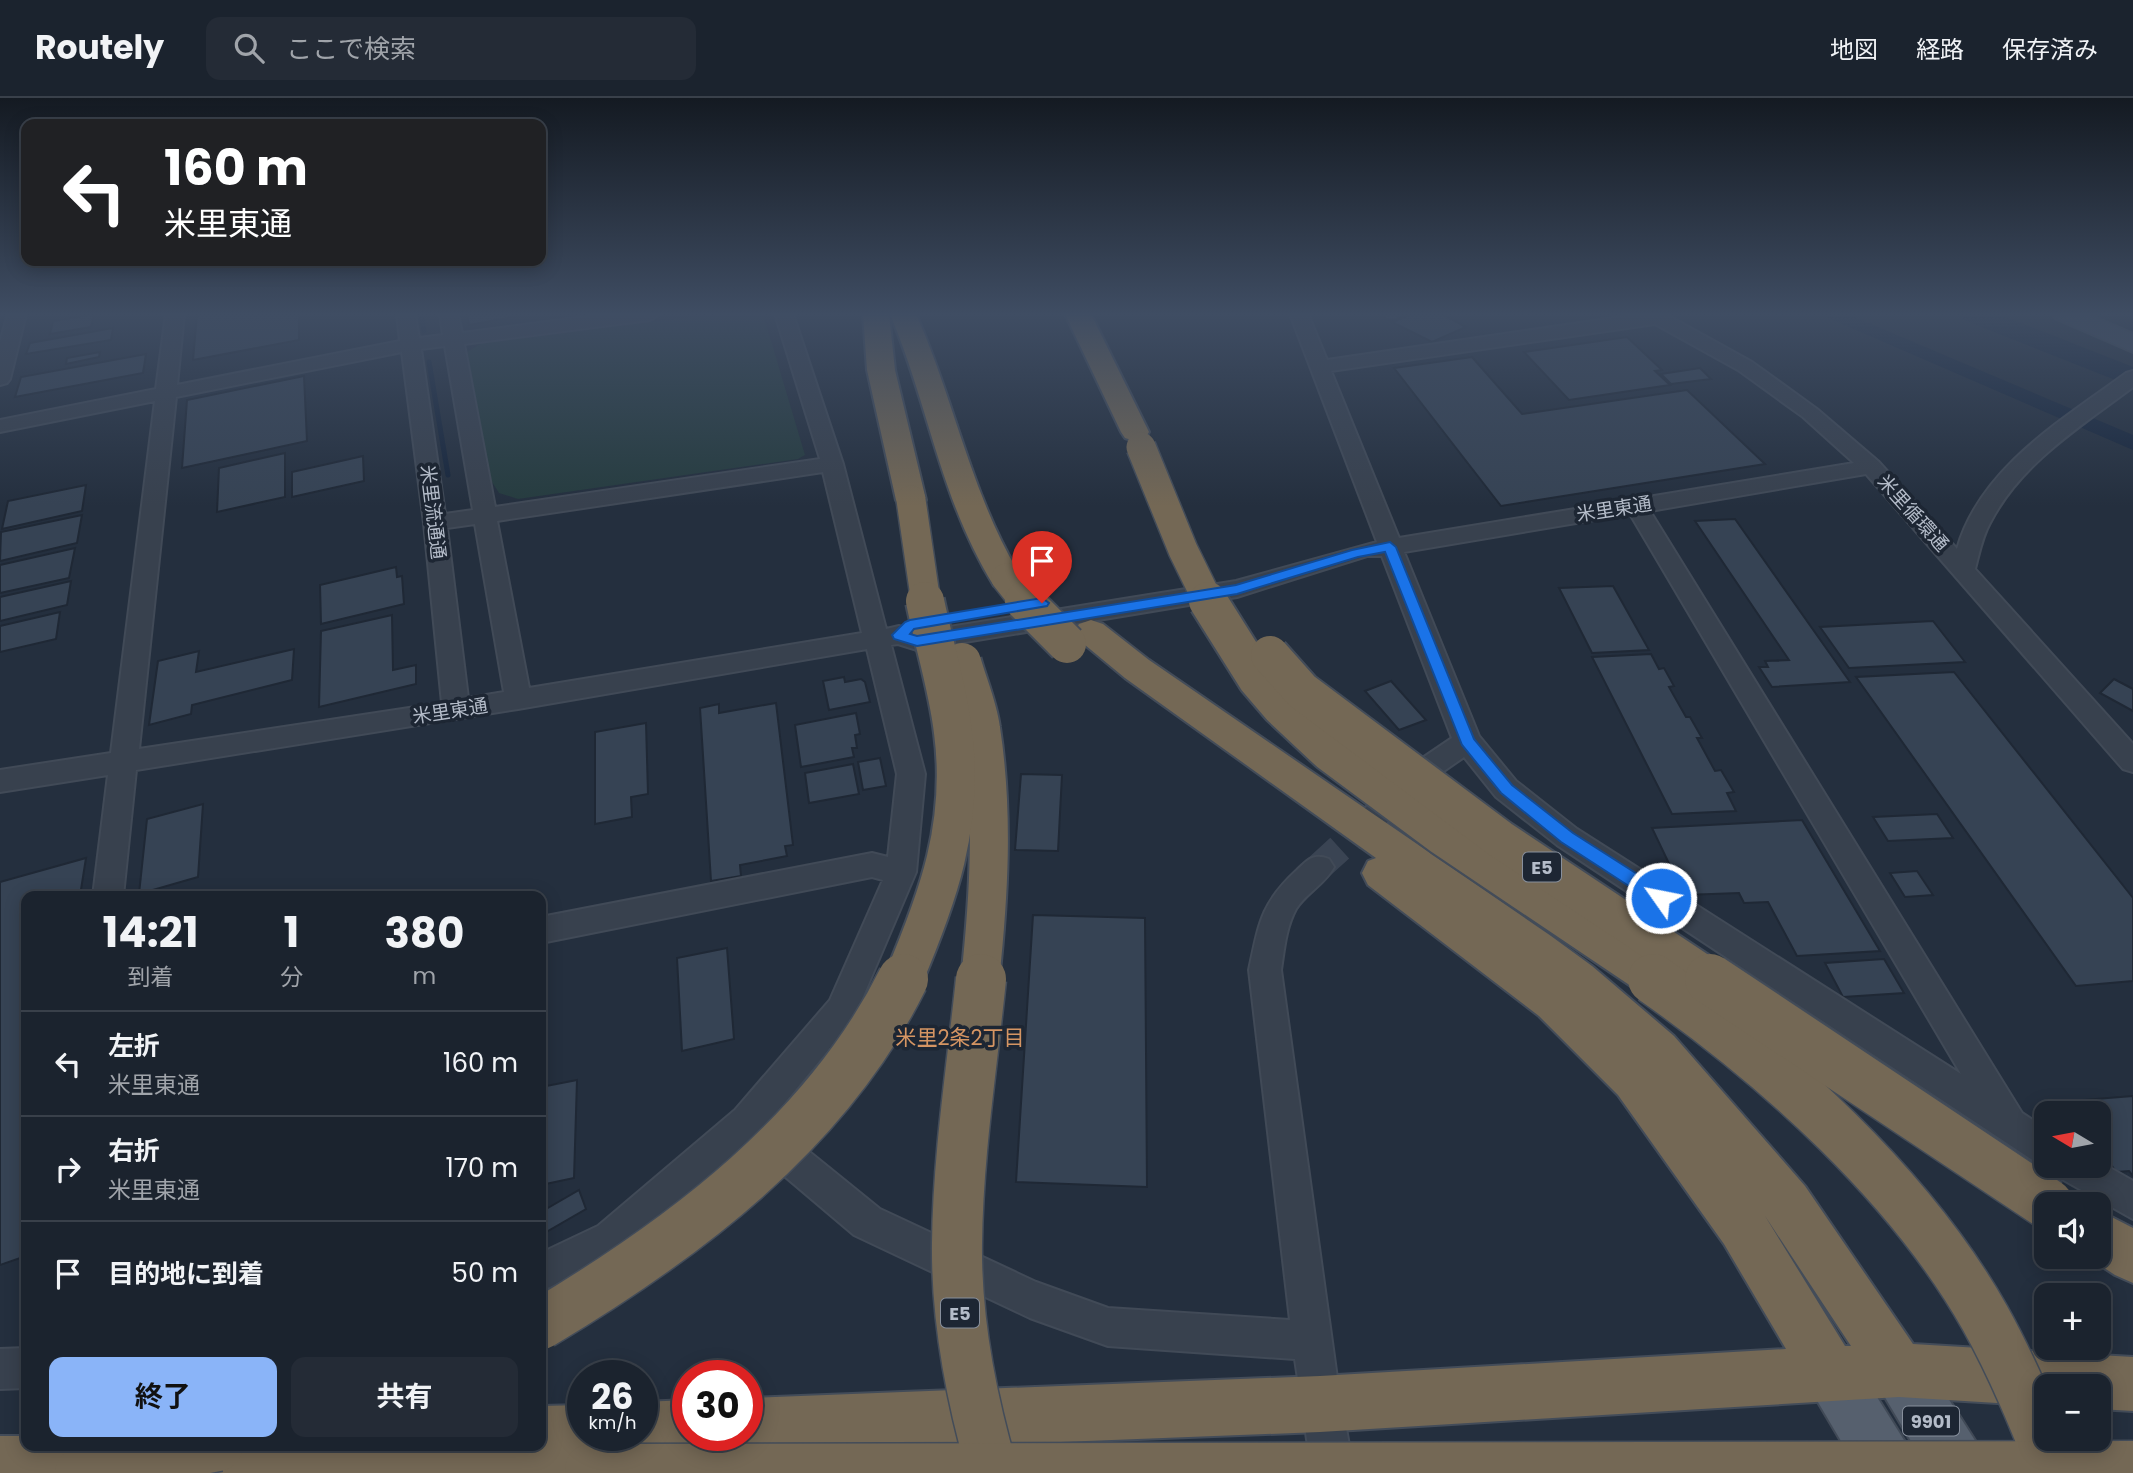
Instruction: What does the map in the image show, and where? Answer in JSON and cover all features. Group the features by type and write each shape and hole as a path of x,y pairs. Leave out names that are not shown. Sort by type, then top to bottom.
{"highway":[{"name":"E5","path":"883,378 911,500 938,575 981,727 990,880 982,981 961,1150 957,1244 966,1363 993,1473"},
{"path":"928,378 963,493 983,541 1018,574"},
{"path":"951,378 1007,532 1018,574 1020,597 1079,638 1137,669 1536,949 1577,980 1658,1051 1787,1204 1899,1370"},
{"name":"E5","path":"1109,378 1138,439 1241,615 1269,654 1302,691 1500,839 2034,1195"},
{"path":"1138,439 1171,525 1216,614 1246,663 1278,704 1316,743 1363,781 1489,870 1620,955 1754,1055 1841,1136 1931,1236 1988,1321 2030,1405 2055,1473"},
{"path":"546,1321 623,1275 680,1234 735,1189 824,1100 891,1002 919,949 947,864 954,819 954,738 920,573 911,500"},
{"path":"1079,638 1135,696 1419,900 1555,1002 1591,1036 1634,1080 1742,1226 1831,1373"},
{"path":"2111,1244 2133,1257"},
{"path":"763,1425 1320,1404 1899,1370 2133,1384"},
{"path":"546,1436 567,1444"},
{"path":"80,1473 192,1451"},
{"path":"362,1459 401,1451"},
{"path":"0,1465 286,1463 587,1451 2133,1466"}],"main road":[{"name":"9901","path":"1899,1370 1963,1473"},
{"path":"1831,1373 1892,1473"}],"street":[{"path":"109,891 169,378"},
{"path":"0,426 242,378"},
{"name":"米里流通通","path":"415,378 435,523 456,710"},
{"path":"461,378 519,700"},
{"path":"546,1270 611,1239 747,1122 842,1010 901,872 911,774 888,637 805,378"},
{"path":"1323,378 1467,741 1506,789 1567,837 2034,1141"},
{"name":"米里循環通","path":"1762,378 1810,412 1871,467 2133,762"},
{"path":"1963,569 1977,524 2001,487 2048,442 2131,378"},
{"path":"435,523 832,464"},
{"name":"米里東通","path":"0,781 519,700 888,637 917,641 1237,589 1357,553 1871,467"},
{"path":"1636,506 2011,1127"},
{"path":"1373,818 1428,768 1467,741"},
{"path":"546,929 872,865 901,872"},
{"path":"1319,867 1284,900 1273,928 1265,970 1320,1404 1333,1473"},
{"path":"747,1122 867,1222 1030,1299 1108,1327 1312,1340"},
{"path":"2094,1178 2133,1201"},
{"path":"0,1369 21,1368"}],"green space":[{"path":"472,378 782,378 805,455 798,459 518,499 499,493 490,479"}],"water":[{"path":"1967,378 1999,378 2133,435 2133,450"}],"building":[{"path":"21,378 115,378 15,397"},
{"path":"304,378 307,441 182,468 187,400"},
{"path":"1402,378 1491,378 1522,414 1687,390 1765,464 1501,506"},
{"path":"1549,378 1663,378 1670,385 1569,400"},
{"path":"1665,378 1711,379 1671,384"},
{"path":"285,453 285,497 217,512 219,468"},
{"path":"363,456 364,481 292,497 292,472"},
{"path":"86,485 82,511 2,529 8,501"},
{"path":"82,515 77,543 0,561 1,532"},
{"path":"1735,519 1850,682 1772,687 1759,667 1768,667 1765,661 1789,660 1695,521"},
{"path":"75,548 69,578 0,593 0,565"},
{"path":"396,567 397,577 402,576 404,604 321,624 320,585"},
{"path":"71,581 67,605 0,621 0,597"},
{"path":"1613,586 1649,650 1592,653 1559,588"},
{"path":"60,612 56,639 0,652 0,626"},
{"path":"392,615 393,670 416,665 416,684 319,707 321,631"},
{"path":"1933,621 1965,662 1849,668 1820,627"},
{"path":"294,649 292,680 192,705 191,714 149,725 158,661 199,651 196,672"},
{"path":"1651,654 1659,669 1664,668 1674,686 1669,687 1702,738 1697,738 1715,771 1721,770 1734,792 1727,793 1736,811 1672,814 1592,657"},
{"path":"1954,672 2133,898 2133,981 2076,986 1856,677"},
{"path":"844,677 845,682 861,679 865,682 870,702 829,710 823,681"},
{"path":"2114,679 2133,689 2133,711 2100,693"},
{"path":"1391,681 1426,720 1399,730 1365,691"},
{"path":"776,703 793,845 785,846 787,856 740,865 741,876 711,881 700,708 719,704 719,713"},
{"path":"856,713 860,734 855,735 857,748 852,748 854,757 801,767 795,725"},
{"path":"646,723 648,794 631,797 632,817 595,824 595,732"},
{"path":"880,758 886,786 863,790 858,762"},
{"path":"853,764 859,794 809,803 805,773"},
{"path":"1021,774 1062,775 1058,851 1015,850"},
{"path":"203,804 198,877 149,891 139,891 147,819"},
{"path":"1937,814 1953,838 1888,841 1873,817"},
{"path":"1802,820 1880,951 1797,956 1768,902 1744,903 1739,893 1684,895 1652,828"},
{"path":"86,858 81,891 21,891 21,1258 0,1265 0,882"},
{"path":"1917,871 1933,895 1905,897 1890,873"},
{"path":"1033,915 1145,918 1147,1187 1016,1182"},
{"path":"727,948 734,1039 682,1051 677,958"},
{"path":"1884,959 1904,993 1843,997 1825,963"},
{"path":"577,1080 574,1178 546,1184 546,1086"},
{"path":"2133,1096 2133,1176 2129,1171 2116,1172 2111,1164 2111,1101 2070,1101"},
{"path":"579,1190 586,1209 546,1232 546,1209"}],"waterway":[{"path":"432,378 448,475"}],"tunnel":[{"path":"1319,867 1373,818"}],"district":[{"name":"米里2条2丁目","path":"960,1037"}],"route":[{"path":"1042,603 910,625 899,635 917,641 1237,589 1357,553 1390,547 1467,741 1506,789 1567,837 1661,898"}]}
